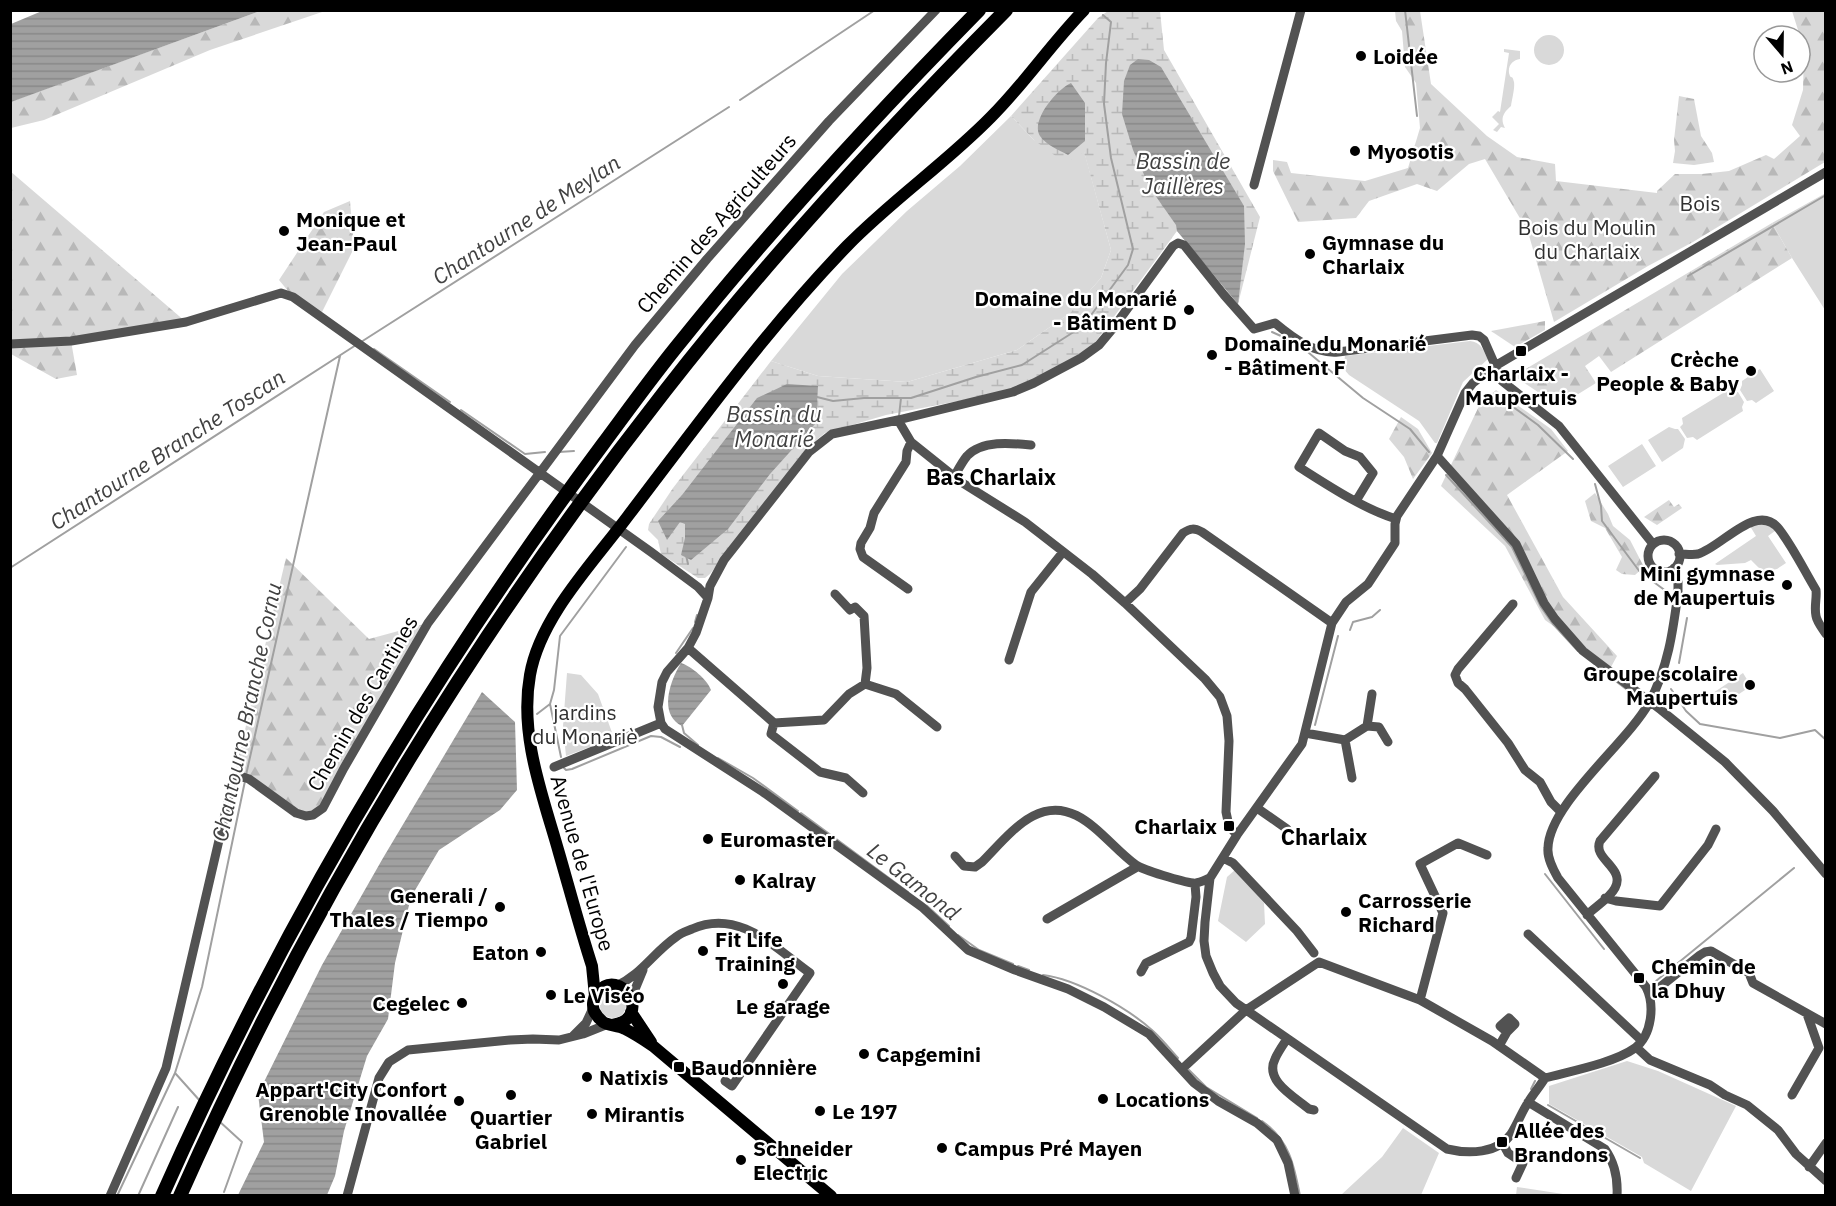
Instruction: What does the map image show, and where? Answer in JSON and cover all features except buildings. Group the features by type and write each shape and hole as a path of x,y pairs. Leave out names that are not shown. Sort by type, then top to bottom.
{"highway":[{"path":"162,1196 208,1094 299,918 374,787 459,651 562,500 679,343 724,288 836,160 903,87 979,10"},
{"path":"903,87 984,10"},
{"path":"180,1196 220,1108 312,929 386,799 513,599 666,389 776,256 898,121 1006,10"}],"main road":[{"name":"Avenue de l'Europe","path":"594,1002 592,966 530,749 527,708 530,672 547,627 735,376 846,247 992,117 1084,10"},
{"name":"Avenue de l'Europe","path":"592,966 614,986 625,990 631,999"},
{"path":"614,986 602,988 594,1002 600,1020 623,1028 653,1046 831,1196"},
{"path":"631,999 631,1012 653,1046"},
{"path":"610,1024 624,1021 631,1012"}],"street":[{"name":"Chemin des Agriculteurs","path":"539,472 635,345 707,259 829,121 936,10"},
{"path":"1254,185 1301,10"},
{"path":"1674,568 1678,592 1669,656 1650,702 1622,740 1561,812 1553,825 1548,848 1551,863 1558,878 1650,995 1652,1015 1648,1029 1639,1043 1616,1058 1545,1078 1528,1102 1510,1136 1502,1142 1477,1152 1447,1149 1236,1003 1220,986 1206,956 1204,941 1210,878 1237,835 1302,744 1332,623 1346,602 1368,584 1395,543 1396,519 1437,456 1473,382 1495,366 1826,172"},
{"path":"1293,1194 1288,1163 1277,1140 1257,1123 1218,1101 1194,1083 1149,1034 1068,988 1015,970 968,950 922,907 763,792 665,729 661,723 658,706 662,682 696,633 710,586 724,561 755,518 809,452 832,434 1013,392 1081,358 1099,345 1173,246 1178,243 1184,245 1254,330 1275,323 1309,346 1321,351 1338,352 1479,336 1484,340 1504,383 1559,426 1653,544"},
{"path":"10,344 71,340 186,322 281,293 292,297 698,587 708,598"},
{"path":"898,420 911,442 954,477 1025,522 1092,574 1193,667 1220,697 1227,716 1228,728 1226,812 1229,826 1237,835"},
{"path":"1356,501 1373,473 1360,456 1345,451 1319,433 1299,467 1356,501 1382,515 1396,519"},
{"path":"908,589 863,556 860,549 874,513 906,462 911,442"},
{"path":"954,477 967,456 976,449 1007,442 1031,445"},
{"path":"1437,456 1516,543 1544,603 1583,651 1725,762 1779,818 1826,874"},
{"name":"Chemin des Cantines","path":"110,1196 166,1068 233,780 246,778 296,813 306,816 313,815 323,808 428,622 539,472"},
{"path":"1679,554 1697,554 1713,547 1755,520 1768,520 1779,529 1815,590 1816,618 1826,634"},
{"path":"1125,603 1140,589 1183,533 1190,528 1202,532 1332,623"},
{"path":"1658,541 1669,541 1678,548 1679,554 1678,564 1674,568 1660,572 1650,566 1647,554 1653,544 1658,541"},
{"path":"1009,660 1031,592 1063,552"},
{"path":"835,594 850,610 855,607 864,616 867,668 865,684"},
{"path":"1513,604 1455,675 1458,683 1466,688 1508,743 1525,770 1540,782 1551,802 1561,812"},
{"path":"687,648 774,723 824,720 849,694 865,684 896,694 937,727"},
{"path":"1367,726 1372,694"},
{"path":"554,767 661,723"},
{"path":"774,723 771,734 820,772 846,778 863,793"},
{"path":"1305,733 1345,740 1367,726 1379,727 1388,742"},
{"path":"1345,740 1352,778"},
{"path":"1587,915 1615,888 1617,879 1616,873 1599,850 1600,841 1655,776"},
{"path":"1257,808 1287,828"},
{"path":"955,856 964,866 975,867 1032,816 1048,810 1061,810 1075,813 1107,838 1137,867 1195,884 1210,878"},
{"path":"1605,898 1660,906 1708,845 1716,829"},
{"path":"1420,1000 1443,913 1420,864 1458,843 1487,855"},
{"path":"1222,858 1233,863 1298,931 1314,952"},
{"path":"1047,920 1137,867"},
{"path":"1141,972 1146,963 1189,942 1196,897 1195,884"},
{"path":"1196,897 1208,899"},
{"path":"614,986 644,968 676,936 699,926 718,922 736,924 750,931 810,973 732,1086 725,1081"},
{"path":"1528,934 1639,1043 1650,1060 1710,1085 1747,1105 1778,1130 1796,1154 1826,1181"},
{"path":"1650,995 1700,955 1711,951 1749,973 1753,983 1826,1024"},
{"path":"1182,1069 1246,1010 1319,962 1420,1000 1499,1046 1545,1078"},
{"path":"631,999 644,968"},
{"path":"572,1037 585,1023 594,1002"},
{"path":"1792,1095 1819,1048 1807,1014"},
{"path":"347,1196 378,1078 399,1054 408,1050 450,1045 533,1039 559,1040 610,1024"},
{"path":"1499,1046 1507,1032"},
{"path":"1287,1039 1273,1061 1272,1071 1275,1080 1309,1109 1314,1110"},
{"path":"1528,1102 1605,1149 1611,1157 1618,1181 1617,1196"},
{"path":"1502,1142 1508,1153 1523,1163 1516,1178"},
{"path":"1809,1167 1826,1143"}],"green space":[{"path":"260,11 325,11 210,50 44,120 11,128 10,102"},
{"path":"1108,11 1160,11 1164,50 1260,217 1238,304 1177,231 1091,348 1078,357 1005,392 886,415 825,433 799,458 705,578 698,578 661,554 658,540 648,530 649,524 673,488 771,361 818,376 907,382 1017,350 1070,313 1101,278 1111,250 1084,152 1065,163 1034,140 1011,116 1098,18"},
{"name":"Bois du Moulin du Charlaix","path":"1395,11 1420,11 1431,84 1487,136 1517,157 1555,164 1556,181 1657,193 1675,174 1729,171 1766,155 1774,159 1800,136 1792,125 1803,84 1812,84 1812,24 1796,24 1792,11 1825,11 1825,162 1554,322 1528,232 1485,159 1469,164 1437,191 1417,184 1369,201 1356,218 1298,222 1273,171 1273,160 1287,162 1291,173 1365,181 1408,168 1420,128 1416,83 1405,67 1402,31 1396,21"},
{"path":"1549,35 1560,39 1564,50 1560,61 1549,65 1538,61 1534,50 1538,39"},
{"path":"1504,49 1520,51 1520,59 1513,62 1509,68 1514,84 1511,106 1503,116 1505,128 1501,127 1497,132 1493,130 1499,124 1492,117 1498,111 1500,112 1509,53 1504,52"},
{"path":"1679,96 1694,99 1701,136 1712,153 1714,162 1694,165 1673,163"},
{"name":"Bassin du Monarié","path":"1011,116 1034,140 1084,151 1111,250 1101,278 1070,313 1017,350 907,382 818,376 771,361 842,274"},
{"path":"10,171 186,322 71,341 77,375 56,379 11,354"},
{"path":"1824,194 1826,197 1825,310 1772,223"},
{"path":"350,201 354,248 320,316 293,297 279,280 324,212"},
{"path":"1772,223 1792,258 1611,372 1599,356 1585,366 1596,383 1559,406 1514,376"},
{"path":"1545,321 1545,330 1515,347 1491,331"},
{"path":"1470,341 1479,345 1488,359 1463,382 1437,443 1419,421 1349,375 1343,368 1345,356"},
{"path":"1760,369 1774,391 1756,403 1752,400 1747,401 1740,390 1742,381"},
{"path":"1496,390 1551,429 1568,451 1507,495 1563,597 1617,656 1611,667 1545,620 1505,546 1441,486 1480,404"},
{"path":"1728,390 1738,392 1744,402 1743,411 1697,440 1693,437 1687,438 1680,427 1683,424 1682,418"},
{"path":"1401,417 1418,429 1432,453 1413,479 1404,457 1389,439"},
{"path":"1669,427 1678,429 1685,439 1683,448 1662,462 1648,440"},
{"path":"1642,444 1656,466 1623,487 1608,466"},
{"path":"1595,493 1613,526 1630,540 1644,567 1635,575 1622,574 1616,570 1622,557 1605,528 1591,521 1585,501"},
{"path":"1669,500 1674,507 1679,504 1682,508 1657,525 1644,517"},
{"path":"1756,523 1767,524 1775,531 1768,536 1786,563 1777,569 1763,572 1751,560 1745,563 1715,564 1756,536 1750,526"},
{"path":"286,558 369,639 428,623 323,808 306,816 257,783 233,780"},
{"name":"jardins du Monariè","path":"567,673 581,675 598,694 614,738 566,756 563,726"},
{"path":"1743,673 1751,686 1721,706 1713,693"},
{"path":"1236,869 1264,903 1265,924 1246,942 1218,921 1227,877"},
{"path":"613,992 622,996 626,1005 622,1014 613,1018 604,1014 600,1005 604,996"},
{"path":"1627,1061 1658,1071 1736,1106 1691,1191 1644,1163 1642,1157 1549,1104 1549,1086"},
{"path":"1403,1128 1439,1153 1421,1195 1341,1195 1382,1157"},
{"path":"1517,1187 1563,1194 1563,1195 1516,1195"}],"water":[{"path":"42,11 260,11 11,102 11,24"},
{"name":"Bassin de Jaillères","path":"1138,59 1149,60 1161,67 1244,206 1245,244 1238,304 1177,231 1176,225 1150,188 1133,150 1122,114 1124,81 1130,65"},
{"path":"1071,83 1085,103 1085,141 1068,155 1046,142 1038,130 1046,106 1065,86"},
{"name":"Bassin du Monarié","path":"787,384 818,386 816,423 770,474 728,529 691,560 681,555 685,524 680,522 667,540 658,521 682,495 757,398"},
{"path":"681,663 699,674 711,690 682,726 670,714 668,706 670,688"},
{"path":"482,692 515,722 517,790 500,810 439,850 411,897 395,963 388,1019 367,1056 344,1131 335,1176 327,1195 238,1195 264,1142 258,1094 322,965"}],"waterway":[{"name":"Chantourne de Meylan","path":"740,100 875,10"},
{"path":"1405,10 1417,116"},
{"path":"817,397 833,401 864,398 911,398 1022,365 1083,326 1128,265 1133,249 1111,158 1104,104 1111,22 1103,15"},
{"name":"Chantourne de Meylan","path":"361,342 729,107"},
{"path":"1688,276 1826,195"},
{"path":"1272,332 1290,340"},
{"name":"Chantourne Branche Toscan","path":"10,568 356,345"},
{"path":"1303,348 1363,398 1410,429 1429,452"},
{"path":"374,349 450,402"},
{"name":"Chantourne Branche Cornu","path":"246,775 340,356"},
{"path":"1498,396 1538,425 1573,459"},
{"path":"899,416 901,398"},
{"path":"461,410 525,454 545,452"},
{"path":"559,452 574,451"},
{"path":"1446,475 1512,547 1541,607 1578,651"},
{"path":"1595,484 1601,506 1602,521 1640,572 1670,594"},
{"path":"537,714 550,704 554,690 560,636 626,547"},
{"name":"Le Gamond","path":"686,555 688,564"},
{"path":"1350,630 1353,622 1372,617 1380,610"},
{"name":"Le Gamond","path":"695,622 697,615"},
{"path":"1679,663 1687,618"},
{"name":"Le Gamond","path":"676,653 693,628"},
{"path":"1315,725 1338,636"},
{"path":"1596,666 1630,692"},
{"path":"1671,689 1686,711 1700,724 1780,738 1815,730 1826,740"},
{"path":"550,704 561,757"},
{"name":"Le Gamond","path":"682,725 684,733 698,745"},
{"path":"564,768 572,769 651,736 661,737 680,747"},
{"name":"Le Gamond","path":"718,758 753,778 798,811"},
{"name":"Chantourne Branche Cornu","path":"117,1196 175,1073 202,987 245,781"},
{"name":"Le Gamond","path":"801,813 908,892"},
{"path":"1656,981 1794,868"},
{"path":"1545,874 1604,949"},
{"name":"Le Gamond","path":"925,904 949,926"},
{"name":"Le Gamond","path":"958,935 979,950 1013,964"},
{"name":"Le Gamond","path":"1018,966 1029,970"},
{"name":"Le Gamond","path":"1043,975 1071,982 1116,1004 1153,1031 1178,1058"},
{"name":"Le Gamond","path":"1189,1070 1206,1087 1257,1118"},
{"name":"Chantourne Branche Cornu","path":"175,1073 201,1102"},
{"path":"1531,1089 1535,1081"},
{"path":"1548,1105 1640,1158"},
{"path":"138,1196 178,1107"},
{"name":"Chantourne Branche Cornu","path":"219,1121 242,1142 224,1192"},
{"name":"Le Gamond","path":"1262,1121 1278,1136 1289,1154 1300,1196"}],"place":[{"name":"Loidée","path":"1361,56"},
{"name":"Myosotis","path":"1355,151"},
{"name":"Monique et Jean-Paul","path":"284,231"},
{"name":"Gymnase du Charlaix","path":"1310,254"},
{"name":"Domaine du Monarié - Bâtiment D","path":"1189,310"},
{"name":"Charlaix - Maupertuis","path":"1521,351"},
{"name":"Domaine du Monarié - Bâtiment F","path":"1212,355"},
{"name":"Crèche People & Baby","path":"1751,371"},
{"name":"Mini gymnase de Maupertuis","path":"1787,585"},
{"name":"Groupe scolaire Maupertuis","path":"1750,685"},
{"name":"Charlaix","path":"1229,826"},
{"name":"Euromaster","path":"708,839"},
{"name":"Kalray","path":"740,880"},
{"name":"Generali / Thales / Tiempo","path":"500,907"},
{"name":"Carrosserie Richard","path":"1346,912"},
{"name":"Fit Life Training","path":"703,951"},
{"name":"Eaton","path":"541,952"},
{"name":"Chemin de la Dhuy","path":"1639,978"},
{"name":"Le garage","path":"783,984"},
{"name":"Le Viséo","path":"551,995"},
{"name":"Cegelec","path":"462,1003"},
{"name":"Capgemini","path":"864,1054"},
{"name":"Baudonnière","path":"679,1067"},
{"name":"Natixis","path":"587,1077"},
{"name":"Quartier Gabriel","path":"511,1095"},
{"name":"Locations","path":"1103,1099"},
{"name":"Appart'City Confort Grenoble Inovallée","path":"459,1101"},
{"name":"Le 197","path":"820,1111"},
{"name":"Mirantis","path":"592,1114"},
{"name":"Allée des Brandons","path":"1502,1142"},
{"name":"Campus Pré Mayen","path":"942,1148"},
{"name":"Schneider Electric","path":"741,1160"}],"district":[{"name":"Bas Charlaix","path":"991,476"},
{"name":"Charlaix","path":"1324,836"}],"park label":[{"name":"Bois","path":"1700,203"}]}
